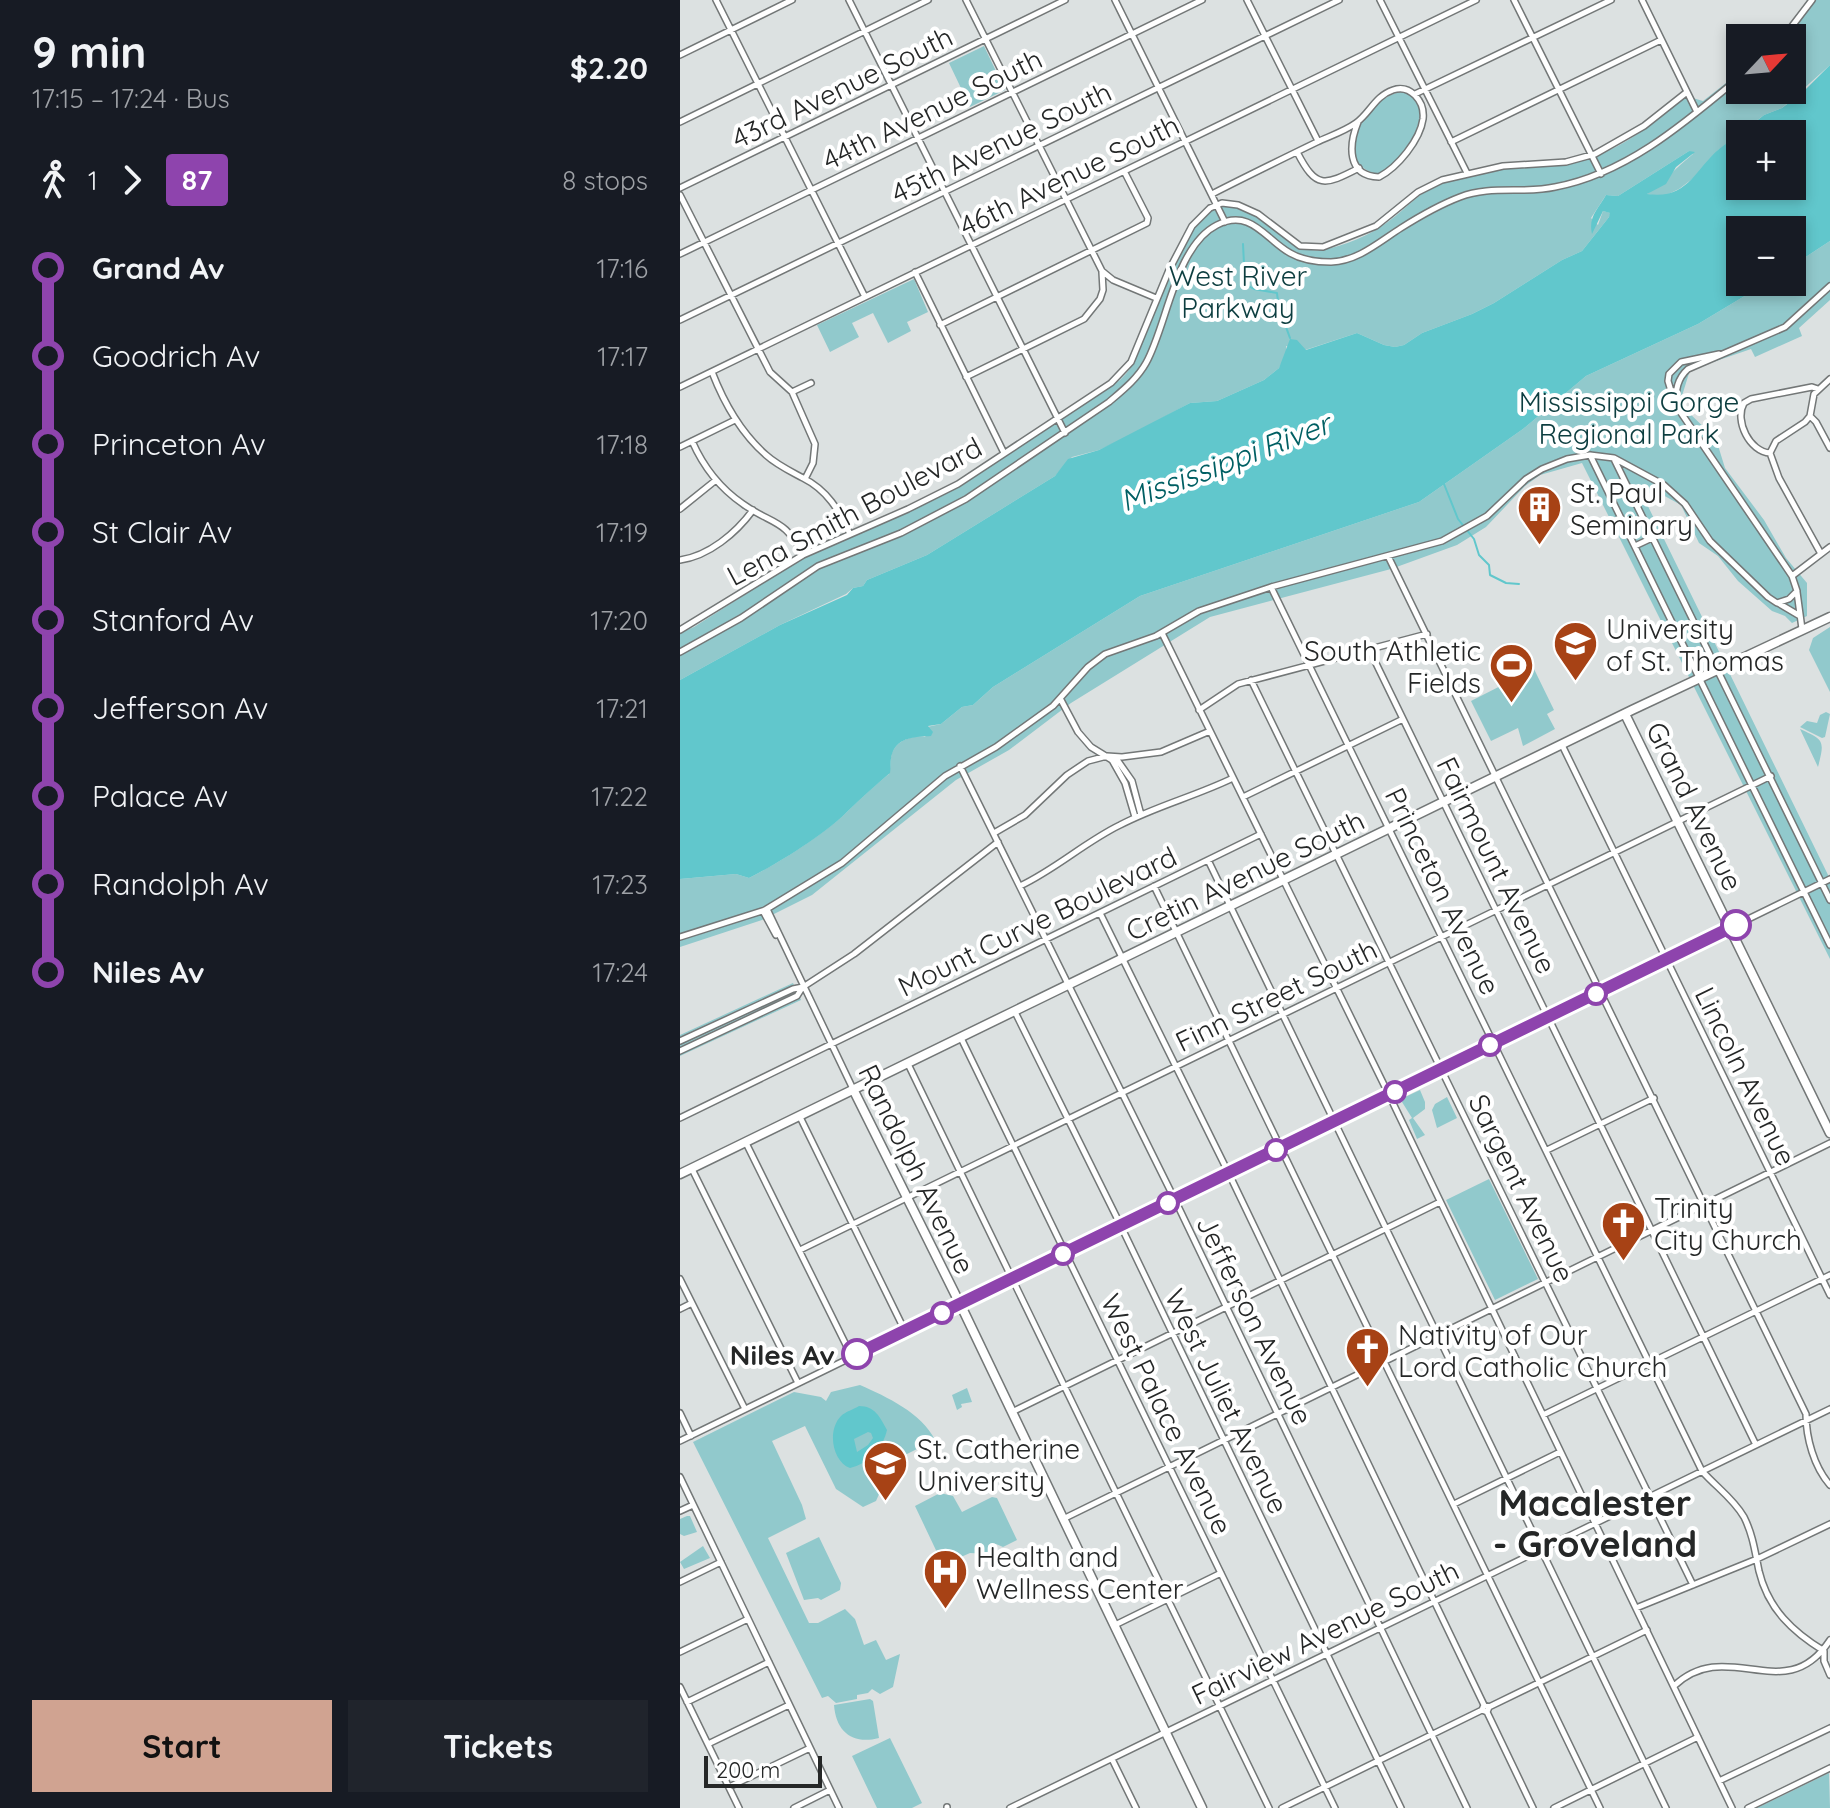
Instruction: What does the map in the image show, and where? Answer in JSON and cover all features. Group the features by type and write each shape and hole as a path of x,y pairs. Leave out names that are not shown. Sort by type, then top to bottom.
{"main road":[{"name":"Cretin Avenue South","path":"680,1174 1830,617"},
{"name":"Grand Avenue","path":"1625,714 1830,1133"},
{"name":"Randolph Avenue","path":"854,1091 1202,1808"}],"street":[{"path":"716,0 865,297"},
{"path":"680,55 792,0"},
{"path":"849,0 1065,433"},
{"path":"680,122 928,0"},
{"path":"966,0 1102,271 1103,290 1091,313 1077,323 966,377"},
{"name":"43rd Avenue South","path":"680,188 1065,0"},
{"path":"1115,0 1225,222"},
{"name":"44th Avenue South","path":"680,254 1202,0"},
{"path":"1247,0 1318,141"},
{"name":"45th Avenue South","path":"680,320 1339,0"},
{"path":"1380,0 1467,173"},
{"name":"46th Avenue South","path":"680,387 1476,0"},
{"path":"1514,0 1601,174"},
{"path":"1415,94 1611,0"},
{"path":"1642,0 1696,110"},
{"path":"1794,24 1812,0"},
{"path":"1451,142 1661,40"},
{"path":"680,652 741,618 818,566 901,533 966,499 1109,402 1148,360 1175,285 1193,249 1204,234 1225,222 1238,221 1256,226 1298,256 1316,261 1336,261 1364,252 1420,216 1468,194 1487,190 1525,191 1556,187 1601,174 1633,158 1726,88"},
{"path":"1395,89 1415,94 1423,119 1401,159 1379,177 1372,177 1359,168 1353,158 1350,146 1358,122 1376,100 1395,89"},
{"path":"1217,204 1228,203 1248,209 1300,246 1323,247 1376,226 1430,185 1467,173 1521,163 1566,162 1592,156 1644,126 1687,92"},
{"path":"1212,194 1358,122"},
{"path":"1297,152 1309,174 1320,181 1331,182 1359,168"},
{"path":"940,325 1147,222 1124,171"},
{"path":"680,195 770,372 792,392 815,444 815,457 805,479"},
{"name":"Lena Smith Boulevard","path":"680,630 803,555 958,484 1111,383 1136,354 1156,298 1192,226 1203,212 1217,204"},
{"path":"1102,271 1113,280 1156,298"},
{"path":"915,272 1004,453"},
{"path":"1681,413 1676,391 1682,375 1693,366 1785,327 1830,286"},
{"path":"1719,354 1681,362 1672,368 1668,381 1675,404 1792,576 1803,630"},
{"path":"712,372 735,420 768,457 805,479 833,502 850,534"},
{"path":"1820,552 1785,489 1770,453 1776,441 1810,416 1814,394 1830,379"},
{"path":"792,392 811,383"},
{"path":"1770,453 1762,453 1751,444 1741,416 1744,403 1812,387 1818,389"},
{"path":"1810,416 1830,448"},
{"path":"680,447 735,420"},
{"path":"692,441 716,480 753,510 790,531 803,555"},
{"path":"680,937 765,910 842,863 936,783 996,747 1061,700 1088,667 1105,654 1162,633 1199,611 1271,587 1442,541 1478,522 1542,469 1579,455 1614,458 1673,492 1710,541 1768,597 1800,616"},
{"path":"1590,455 1830,945"},
{"path":"1614,458 1830,900"},
{"path":"680,509 716,480"},
{"path":"680,560 716,545 740,528 753,510"},
{"path":"1635,546 1652,538"},
{"path":"1792,576 1830,547"},
{"path":"1388,556 1757,1311 1806,1414 1812,1453 1830,1485"},
{"name":"Princeton Avenue","path":"1271,587 1702,1471 1739,1509 1752,1537 1765,1590 1780,1617 1827,1653"},
{"path":"1777,603 1789,599 1797,591"},
{"path":"1162,633 1389,1094 1732,1808"},
{"path":"1199,710 1231,688 1251,680 1427,634"},
{"name":"Fairmount Avenue","path":"1369,649 1756,1445"},
{"name":"Sargent Avenue","path":"1251,680 1693,1585"},
{"path":"1061,700 1078,732 1091,747 1109,758 1125,783 1138,816"},
{"path":"1243,797 1403,719"},
{"path":"994,833 1025,815 1067,775 1088,761 1161,752 1210,731"},
{"name":"Lincoln Avenue","path":"1562,745 1830,1295"},
{"path":"1088,761 1091,747"},
{"name":"Jefferson Avenue","path":"960,766 1226,1306 1467,1808"},
{"name":"Finn Street South","path":"800,1250 1771,776"},
{"path":"1020,886 1138,816 1187,799 1233,778"},
{"name":"Mount Curve Boulevard","path":"680,1118 1261,834"},
{"path":"680,1041 803,987 854,954 998,842"},
{"path":"1208,860 1666,1808"},
{"path":"680,1441 1830,879"},
{"path":"1154,886 1600,1808"},
{"name":"Randolph Avenue","path":"765,910 854,1091"},
{"path":"1100,913 1533,1808"},
{"path":"680,1051 797,996 803,987"},
{"name":"West Juliet Avenue","path":"1015,1012 1121,1225 1401,1808"},
{"path":"724,1022 727,1029"},
{"name":"West Palace Avenue","path":"961,1038 1335,1808"},
{"path":"908,1064 1269,1808"},
{"path":"1547,1150 1654,1098"},
{"path":"800,1117 905,1331"},
{"path":"746,1143 852,1357"},
{"path":"1063,1519 1830,1143"},
{"path":"692,1168 798,1383"},
{"path":"1012,1412 1440,1202"},
{"path":"1543,1415 1830,1275"},
{"path":"680,1279 745,1409"},
{"path":"680,1309 692,1303"},
{"name":"Fairview Avenue South","path":"1010,1808 1830,1409"},
{"path":"680,1413 691,1436"},
{"path":"1453,1504 1560,1452"},
{"path":"680,1477 839,1808"},
{"path":"680,1511 693,1505"},
{"path":"1636,1608 1757,1559 1830,1524"},
{"path":"680,1582 721,1562"},
{"path":"1115,1625 1221,1573"},
{"path":"680,1652 748,1619"},
{"path":"1282,1808 1647,1630"},
{"path":"1830,1640 1824,1661 1830,1675"},
{"path":"1674,1686 1698,1670 1719,1665 1765,1673 1789,1671 1827,1653"},
{"path":"687,1702 769,1662"},
{"path":"680,1687 739,1808"},
{"path":"708,1744 789,1705"},
{"path":"1719,1781 1830,1728"},
{"path":"1554,1808 1698,1737"},
{"path":"729,1787 810,1748"},
{"path":"1112,1759 1136,1808"},
{"path":"1748,1808 1830,1768"},
{"path":"794,1808 830,1790"}],"green space":[{"name":"West River Parkway","path":"1807,0 1830,0 1830,65 1806,86 1806,24 1790,24"},
{"path":"984,46 1005,90 970,107 949,63"},
{"name":"West River Parkway","path":"1726,83 1726,104 1786,104 1757,120 1726,120 1726,144 1700,173 1679,189 1662,197 1647,194 1693,154 1689,151 1618,196 1606,195 1591,218 1598,225 1603,211 1611,213 1582,251 1562,260 1494,303 1395,347 1357,333 1305,350 1286,346 1287,353 1279,368 1264,380 1217,401 1190,403 1099,450 1072,457 1055,476 927,555 867,580 863,586 853,588 780,625 680,680 680,633 804,557 909,512 959,486 1120,380 1137,355 1157,300 1182,248 1210,211 1223,205 1237,207 1293,243 1307,249 1322,250 1374,231 1434,186 1500,168 1584,160 1616,147 1646,129 1686,96 1703,101"},
{"path":"1403,92 1415,99 1420,108 1414,134 1397,159 1378,174 1363,168 1356,157 1354,144 1358,130 1377,104"},
{"name":"Mississippi Gorge Regional Park","path":"1830,241 1830,300 1799,328 1802,336 1755,357 1751,349 1690,370 1681,399 1683,407 1716,439 1725,468 1764,520 1786,558 1807,583 1807,616 1792,623 1785,616 1772,611 1738,581 1718,556 1699,543 1681,505 1661,494 1643,496 1830,879 1830,959 1582,463 1540,475 1525,486 1486,527 1457,545 1391,569 1210,617 1071,703 1009,750 956,780 812,895 762,920 680,947 680,879 736,874 749,878 787,857 838,820 889,774 892,753 901,742 925,737 929,730 927,727 941,724 962,707 973,705 993,687 1140,596 1419,502 1523,429 1586,376 1698,324 1745,296 1806,296 1806,257"},
{"path":"914,279 928,312 907,322 911,331 888,343 873,313 852,323 859,337 830,352 817,325"},
{"path":"1830,627 1830,692 1809,650 1813,638"},
{"name":"South Athletic Fields","path":"1534,669 1554,710 1547,714 1555,729 1523,746 1518,728 1491,741 1471,701"},
{"path":"1830,714 1825,737 1800,727 1807,721 1817,723 1820,715"},
{"path":"1800,729 1821,742 1818,767"},
{"path":"793,983 801,1000 680,1056 680,1035"},
{"path":"1420,1090 1425,1109 1413,1118 1425,1135 1417,1139 1409,1120 1412,1118 1402,1102 1403,1098"},
{"path":"1447,1097 1457,1118 1437,1128 1432,1110 1435,1104"},
{"path":"1489,1179 1538,1279 1495,1300 1446,1200"},
{"path":"860,1385 913,1414 935,1440 901,1457 901,1472 895,1480 884,1483 876,1501 863,1507 836,1489 805,1426 772,1441 806,1519 768,1538 809,1623 818,1623 845,1609 855,1619 864,1645 876,1640 886,1660 900,1654 893,1687 880,1694 872,1689 857,1695 857,1699 836,1703 828,1696 822,1698 693,1442 794,1392 821,1397 826,1401 831,1392"},
{"path":"967,1388 972,1402 961,1404 962,1407 957,1410 952,1395"},
{"path":"940,1493 953,1496 962,1512 992,1497 997,1498 1017,1540 1003,1547 996,1544 988,1548 988,1554 970,1553 943,1565 915,1506"},
{"path":"690,1516 697,1532 684,1536 680,1534 680,1519"},
{"path":"819,1537 841,1583 840,1590 821,1600 804,1600 786,1553"},
{"path":"703,1546 710,1558 684,1569 680,1562"},
{"path":"873,1701 879,1738 854,1738 838,1723 834,1705"},
{"path":"890,1738 922,1803 912,1808 877,1808 852,1756"},
{"path":"1829,1773 1830,1808 1757,1808"}],"water":[{"name":"Mississippi River","path":"1830,65 1830,241 1806,257 1806,216 1726,216 1726,296 1745,296 1698,324 1586,376 1523,429 1419,502 1140,596 993,687 973,705 962,707 941,724 928,726 933,732 931,736 908,739 899,744 891,756 890,773 838,820 787,857 749,878 736,874 680,879 680,680 780,625 847,595 867,580 927,555 1055,476 1068,459 1099,450 1190,403 1217,401 1264,380 1279,368 1290,339 1297,340 1306,350 1357,333 1395,347 1494,303 1562,260 1582,251 1609,217 1610,213 1603,211 1592,234 1593,218 1606,195 1618,196 1689,151 1695,152 1676,167 1666,184 1647,194 1672,193 1689,182 1726,144 1726,200 1806,200 1806,120 1758,120 1787,104 1806,104 1806,89"},
{"path":"859,1406 873,1410 887,1430 874,1454 850,1468 836,1452 834,1429 841,1416","holes":["871,1433 873,1438 868,1445 857,1452 854,1439"]}],"waterway":[{"path":"1243,244 1245,284 1277,293 1290,338"},
{"path":"1444,484 1458,519 1474,539 1479,555 1489,565 1490,575 1506,583 1519,584"}],"bus line":[{"name":"87","path":"857,1354 1736,925"}],"place":[{"name":"St. Paul Seminary","path":"1539,547"},
{"name":"University of St. Thomas","path":"1575,683"},
{"name":"South Athletic Fields","path":"1512,705"},
{"name":"Trinity City Church","path":"1623,1262"},
{"name":"Niles Av","path":"857,1354"},
{"name":"Nativity of Our Lord Catholic Church","path":"1367,1389"},
{"name":"St. Catherine University","path":"886,1503"},
{"name":"Health and Wellness Center","path":"945,1611"}],"district":[{"name":"Macalester - Groveland","path":"1595,1522"}]}
